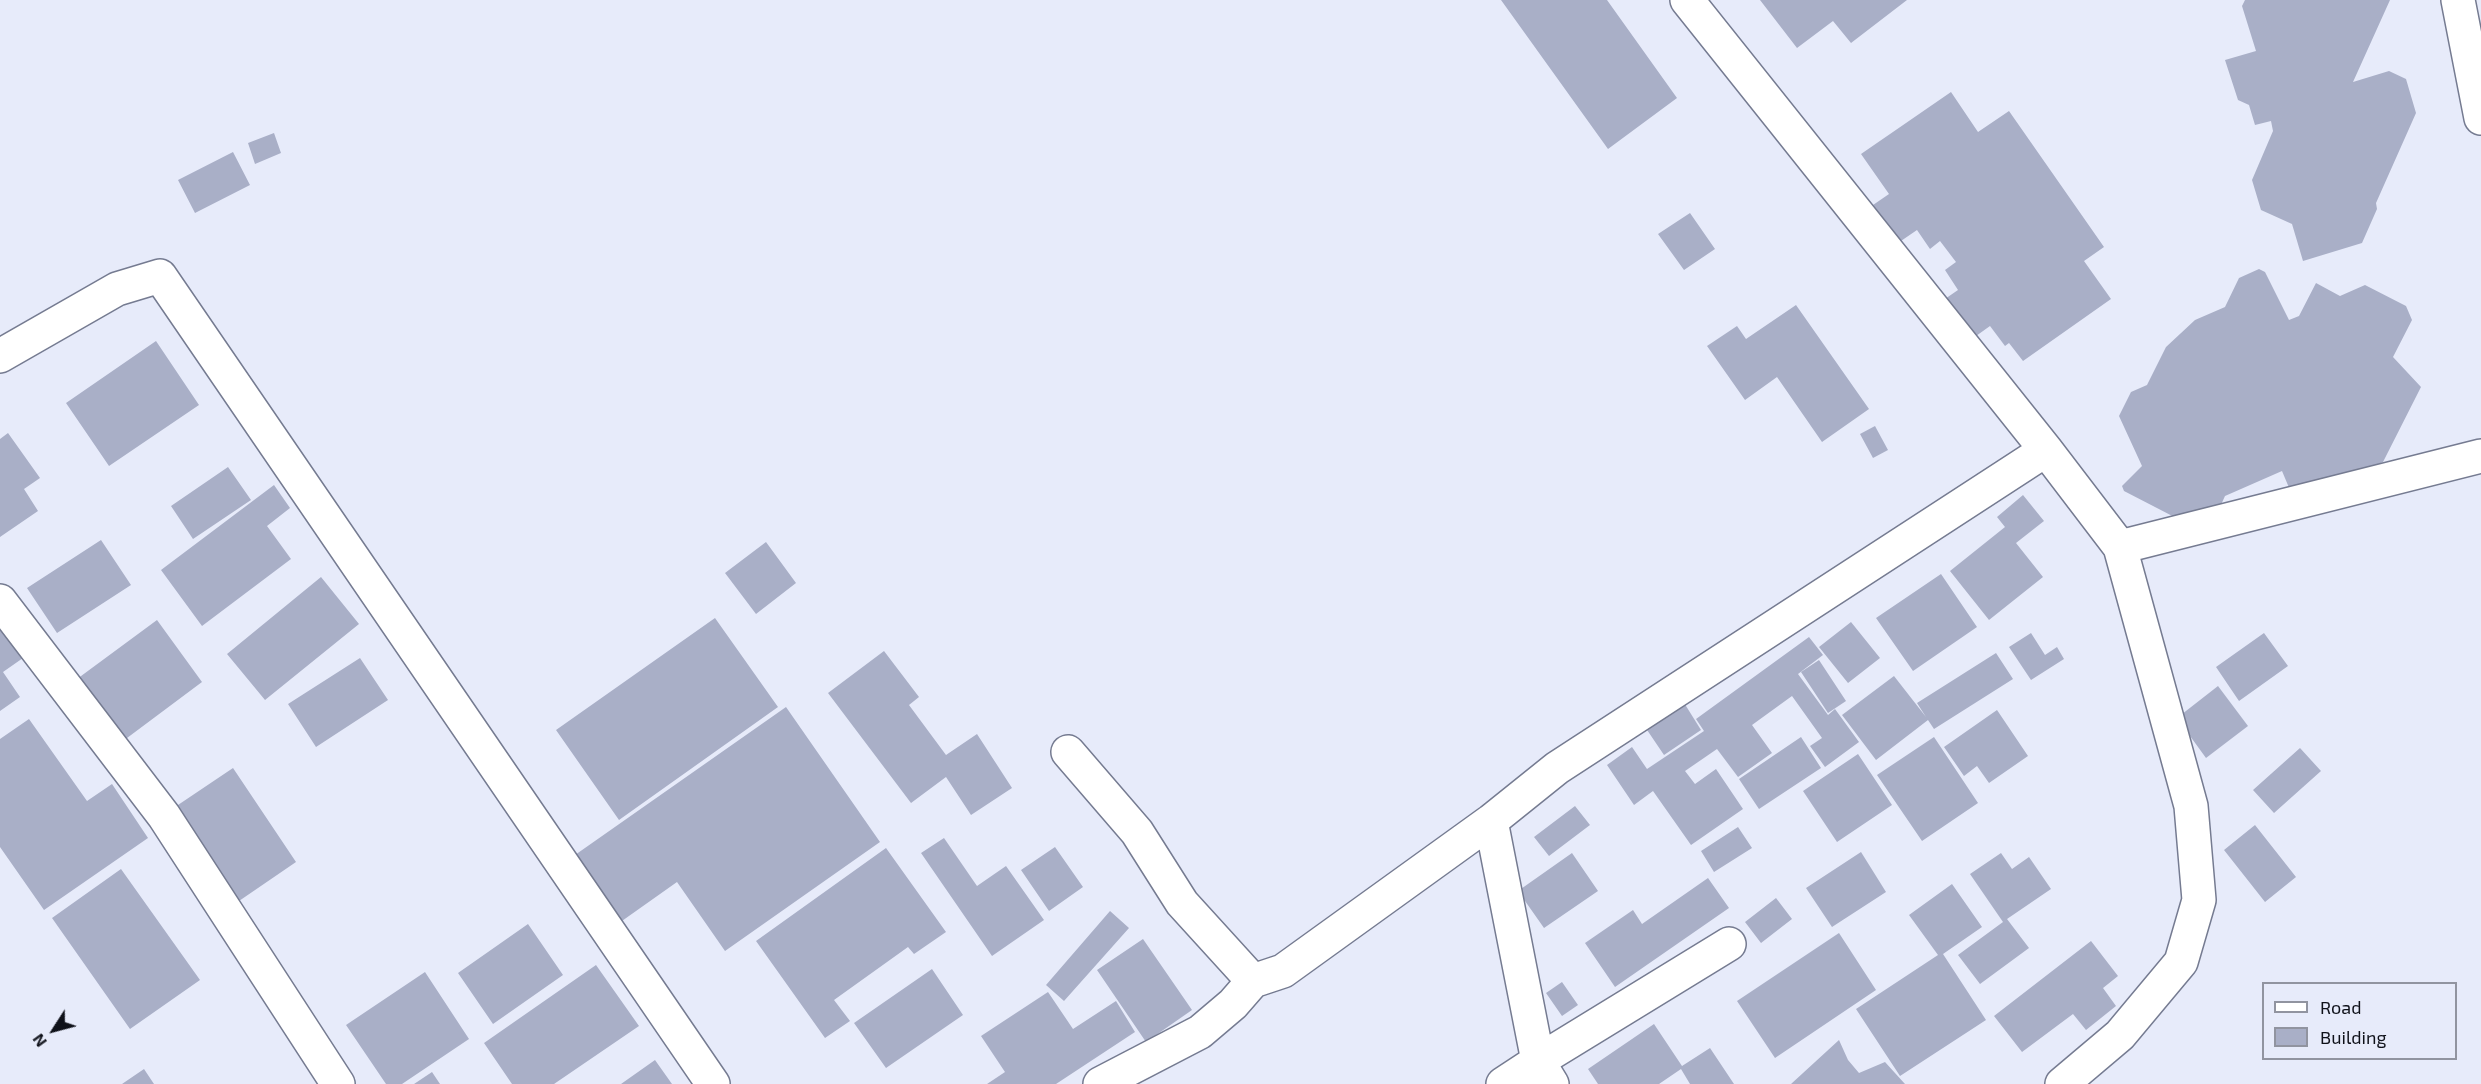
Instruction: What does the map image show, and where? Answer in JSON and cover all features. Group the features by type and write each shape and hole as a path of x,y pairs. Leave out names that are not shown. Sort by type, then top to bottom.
{"street":[{"path":"1687,0 2046,450 2120,548 2191,806 2199,900 2181,962 2120,1035 2062,1084"},
{"path":"2458,0 2481,118"},
{"path":"0,356 117,289 160,276 713,1084"},
{"path":"1100,1084 1200,1032 1233,1004 1253,981 1283,971 1491,820 1567,761 2046,450"},
{"path":"2120,548 2481,456"},
{"path":"0,601 164,816 338,1084"},
{"path":"1068,752 1137,832 1182,903 1253,981"},
{"path":"1491,820 1545,1072"},
{"path":"1503,1084 1545,1072 1729,944"}],"building":[{"path":"1501,0 1607,0 1677,98 1608,149"},
{"path":"1760,0 1907,0 1851,43 1833,21 1797,48"},
{"path":"2245,0 2390,0 2353,82 2389,71 2406,79 2416,113 2376,203 2377,209 2362,243 2303,261 2292,224 2261,210 2252,180 2273,131 2271,121 2255,125 2249,105 2238,100 2225,60 2256,51 2242,6"},
{"path":"1951,92 1978,132 2009,111 2104,247 2084,261 2111,299 2023,361 2009,343 2005,346 1990,326 1969,341 1942,301 1958,290 1945,270 1956,262 1940,241 1930,249 1917,230 1898,243 1873,205 1889,194 1861,154"},
{"path":"274,133 281,153 255,164 248,143"},
{"path":"233,152 250,185 195,213 178,180"},
{"path":"1690,213 1715,249 1684,270 1658,234"},
{"path":"2259,269 2265,272 2289,320 2299,316 2316,283 2340,296 2365,285 2406,306 2412,320 2393,357 2421,387 2383,462 2295,502 2282,471 2225,496 2220,507 2184,522 2124,491 2122,486 2142,466 2119,416 2131,392 2147,385 2166,347 2195,320 2225,307 2239,278"},
{"path":"1796,305 1869,409 1822,442 1777,377 1745,400 1707,346 1737,326 1746,339"},
{"path":"156,341 199,405 109,466 66,403"},
{"path":"1875,426 1888,450 1873,458 1860,434"},
{"path":"8,433 40,478 24,489 38,511 0,537 0,439"},
{"path":"228,467 251,500 193,539 171,506"},
{"path":"274,485 290,508 267,526 291,559 202,626 161,570"},
{"path":"2023,495 2044,521 2016,543 2043,577 1989,620 1950,571 2005,527 1997,517"},
{"path":"101,540 131,585 57,633 27,588"},
{"path":"766,542 796,583 756,614 725,573"},
{"path":"1941,574 1977,627 1913,671 1876,618"},
{"path":"321,577 359,624 265,700 227,654"},
{"path":"715,618 778,707 619,820 556,730"},
{"path":"157,620 202,682 123,741 77,679"},
{"path":"1851,622 1880,658 1848,683 1819,647"},
{"path":"0,625 23,658 3,672 20,697 0,711"},
{"path":"2031,633 2045,655 2057,647 2064,659 2031,680 2009,647"},
{"path":"2264,633 2288,666 2239,701 2216,667"},
{"path":"1809,637 1823,655 1798,674 1828,715 1835,709 1859,742 1825,767 1810,746 1822,738 1792,696 1752,725 1772,753 1738,777 1717,749 1685,771 1695,784 1716,769 1743,809 1691,845 1653,791 1634,805 1607,765 1632,747 1647,769 1704,731 1696,719"},
{"path":"884,651 919,697 909,705 946,755 977,734 1012,788 971,815 946,777 911,803 828,693"},
{"path":"1996,653 2013,679 1934,729 1928,720 1876,760 1842,715 1894,676 1926,717 1917,703"},
{"path":"360,658 388,700 316,747 288,704"},
{"path":"1819,660 1846,701 1828,713 1801,672"},
{"path":"2218,686 2248,726 2206,758 2177,718"},
{"path":"1681,698 1701,730 1664,755 1643,724"},
{"path":"786,707 880,842 725,951 677,882 612,928 565,862"},
{"path":"1997,710 2028,756 1989,783 1977,766 1964,776 1944,747"},
{"path":"29,719 87,801 112,784 148,838 44,910 0,847 0,739"},
{"path":"1801,737 1821,768 1759,809 1739,779"},
{"path":"1934,737 1978,803 1922,841 1877,775"},
{"path":"2300,748 2321,771 2274,813 2253,790"},
{"path":"1858,754 1892,805 1837,842 1803,791"},
{"path":"233,768 296,862 239,901 175,807"},
{"path":"1575,806 1590,825 1549,856 1534,837"},
{"path":"2255,825 2296,877 2265,902 2224,850"},
{"path":"1738,827 1752,848 1714,872 1701,851"},
{"path":"944,838 977,886 1006,866 1044,920 992,956 921,853"},
{"path":"1055,847 1083,887 1049,911 1021,870"},
{"path":"886,848 946,932 914,954 908,947 834,1000 850,1021 825,1038 756,941"},
{"path":"1861,852 1886,892 1832,927 1806,888"},
{"path":"1572,853 1598,891 1544,928 1518,891"},
{"path":"2001,853 2012,869 2029,857 2051,889 2007,919 2029,948 1980,984 1958,955 2003,922 1970,874"},
{"path":"121,869 200,980 130,1029 52,918"},
{"path":"1708,878 1729,908 1615,987 1585,943 1633,910 1642,924"},
{"path":"1952,884 1982,927 1943,954 1986,1020 1900,1076 1856,1009 1938,955 1909,915"},
{"path":"1776,898 1792,919 1761,943 1745,922"},
{"path":"1110,911 1129,928 1064,1001 1046,985"},
{"path":"528,924 563,975 493,1024 458,973"},
{"path":"1839,933 1876,990 1775,1058 1737,1001"},
{"path":"1143,939 1192,1010 1146,1042 1097,970"},
{"path":"2091,941 2118,976 2103,988 2116,1006 2086,1030 2073,1014 2022,1052 1994,1016"},
{"path":"596,965 639,1026 554,1084 512,1084 484,1043"},
{"path":"932,969 963,1015 886,1068 854,1023"},
{"path":"425,972 469,1039 402,1084 386,1084 346,1025"},
{"path":"1562,982 1578,1005 1562,1016 1546,993"},
{"path":"1048,992 1073,1029 1116,1001 1135,1032 1056,1084 987,1084 1005,1072 981,1036"},
{"path":"1654,1024 1682,1066 1710,1048 1734,1084 1690,1084 1681,1069 1659,1084 1598,1084 1588,1069"},
{"path":"1839,1040 1848,1060 1859,1073 1885,1062 1905,1084 1791,1084"},
{"path":"655,1060 672,1084 621,1084"},
{"path":"144,1069 154,1084 122,1084"},
{"path":"432,1072 440,1084 414,1084"}]}
